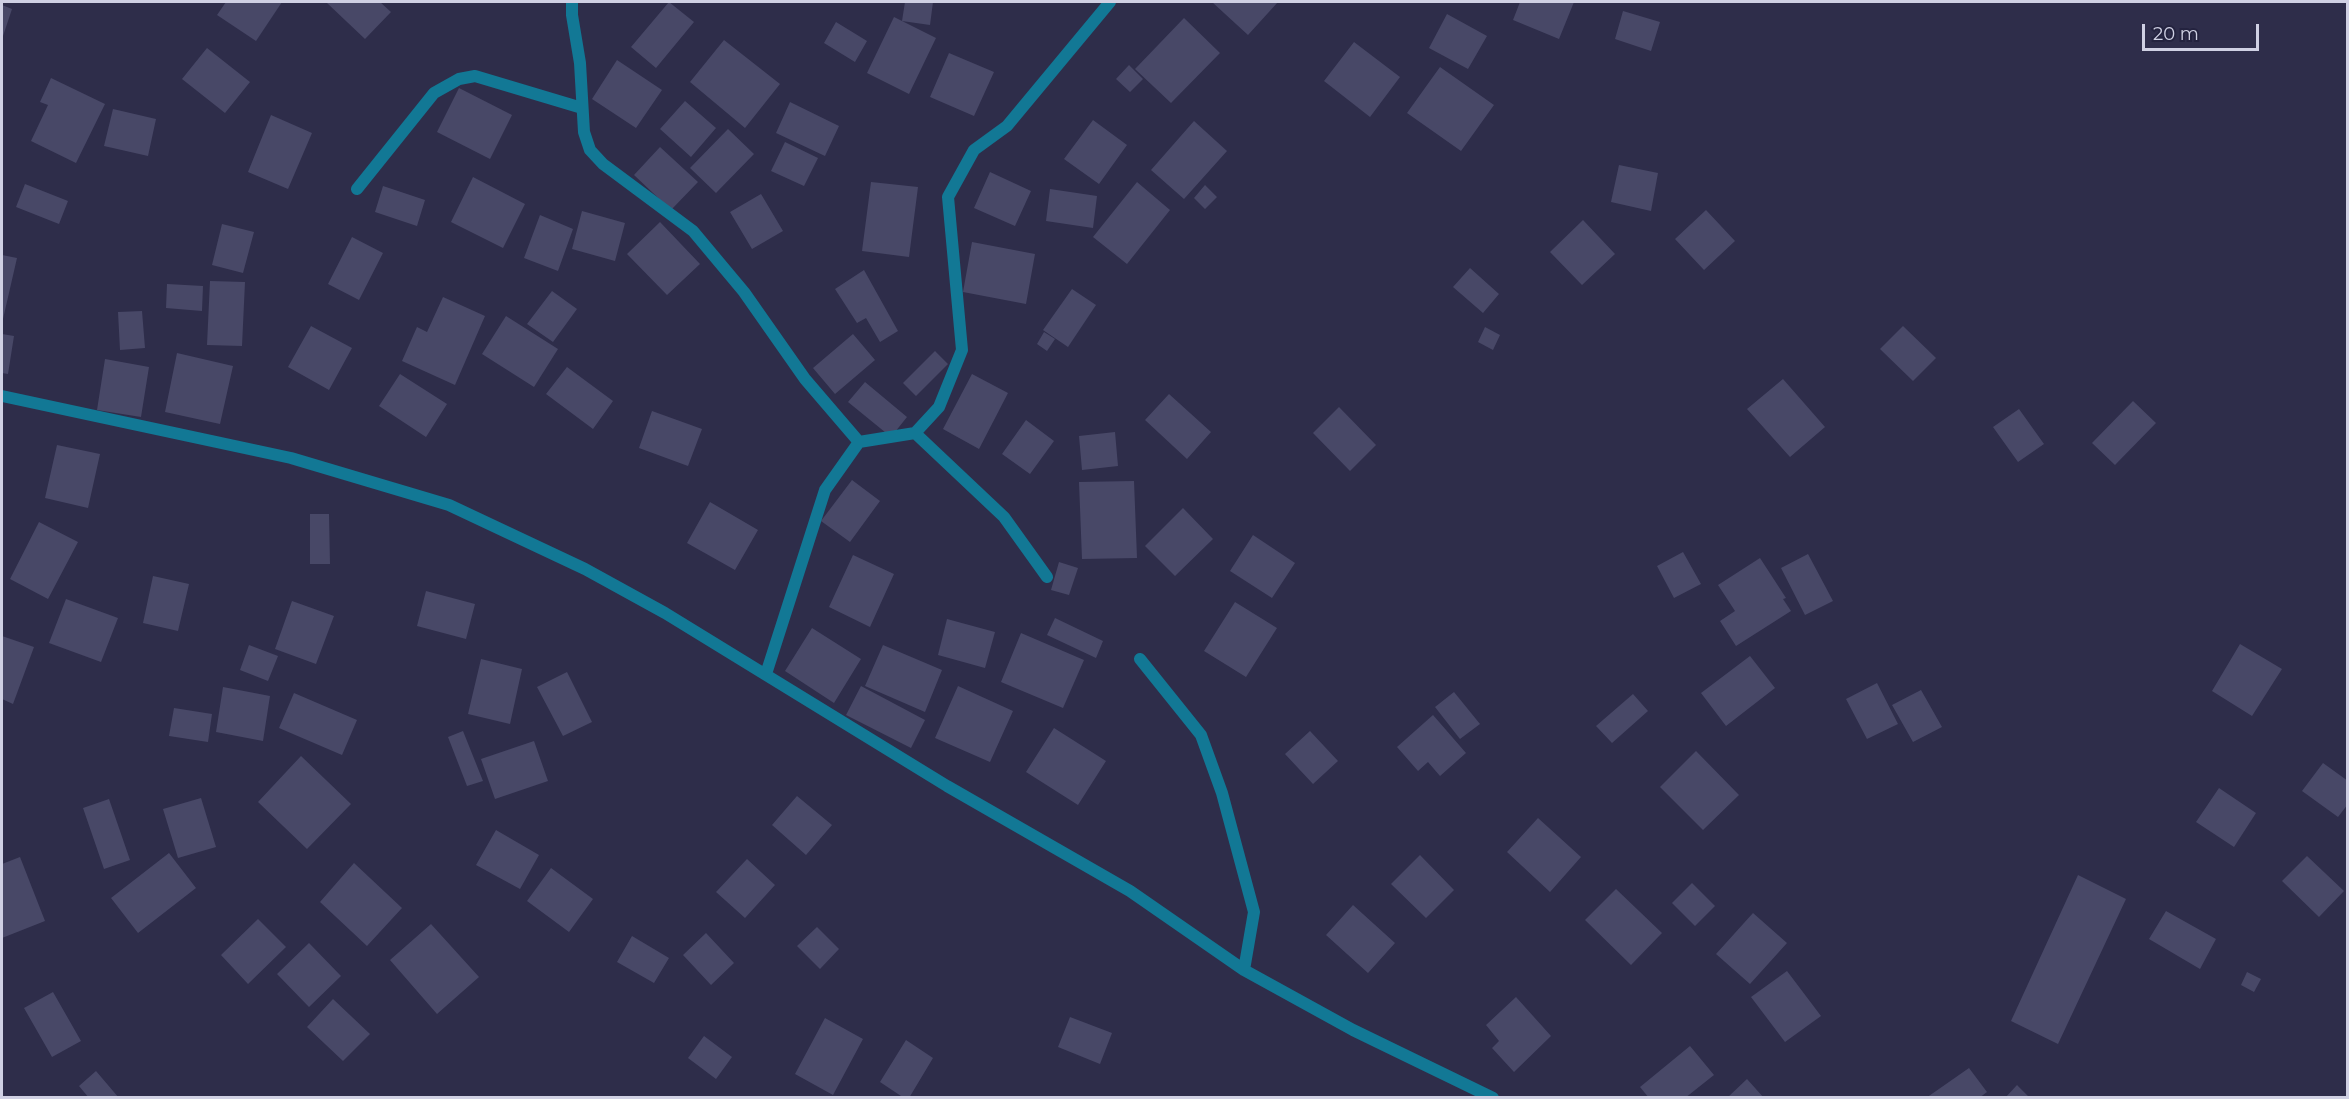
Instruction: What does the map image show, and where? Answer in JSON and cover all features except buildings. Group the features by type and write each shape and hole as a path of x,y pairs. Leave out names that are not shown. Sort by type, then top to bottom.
{"street":[{"path":"572,2 584,132 590,150 603,164 693,231 744,292 805,378 859,442"},
{"path":"766,674 825,490 859,442 915,434 939,407 962,351 948,197 974,150 1007,126 1110,2"},
{"path":"357,189 434,93 459,79 476,76 582,108"},
{"path":"2,396 291,458 449,505 585,569 766,674 947,786 1130,891 1244,970 1353,1030 1493,1098"},
{"path":"915,434 1004,517 1047,577"},
{"path":"1140,659 1201,735 1222,793 1254,912 1244,970"}]}
